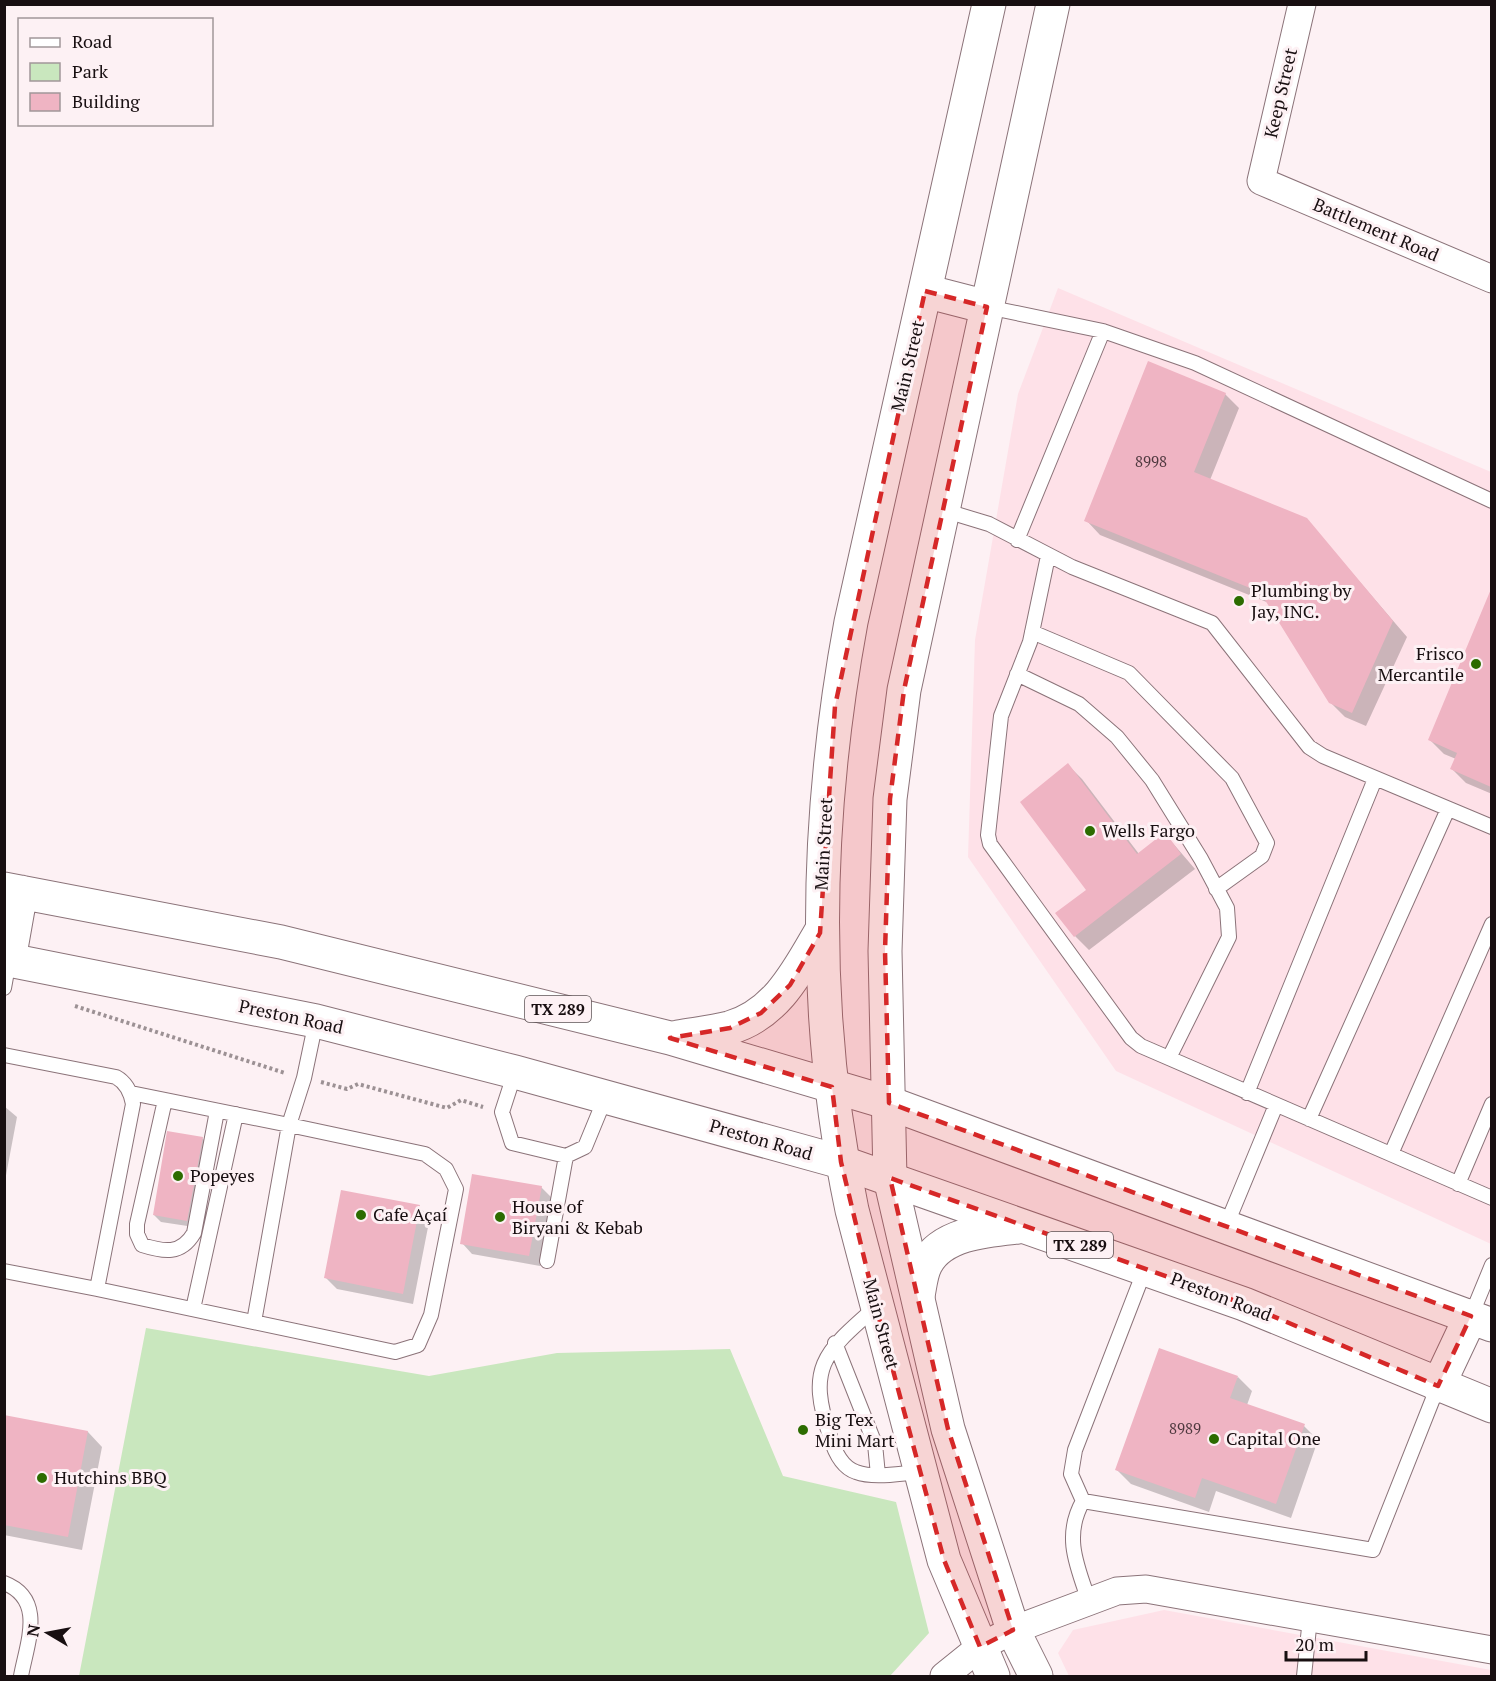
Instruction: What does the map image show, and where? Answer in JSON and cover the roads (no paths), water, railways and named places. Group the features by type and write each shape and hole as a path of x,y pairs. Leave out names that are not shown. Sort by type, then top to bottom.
{"main road":[{"name":"Main Street","path":"989,4 851,622 835,706 824,816 820,933 832,1087 841,1162 876,1307 944,1560 993,1677"},
{"path":"1036,1677 1013,1630 948,1429 890,1178 885,951 890,799 904,690 1053,4"},
{"path":"925,291 987,307"},
{"path":"6,969 13,891"},
{"name":"TX 289","path":"13,891 281,942 431,977 670,1038 889,1103 1481,1321"},
{"path":"670,1038 730,1028 761,1013 790,985 820,933"},
{"name":"Preston Road","path":"6,969 316,1022 606,1096 841,1162 1244,1304 1491,1406"},
{"path":"918,1296 926,1263 941,1249 964,1234 1026,1226"},
{"path":"1438,1386 1481,1321"}],"street":[{"name":"Keep Street","path":"1261,180 1302,4"},
{"name":"Battlement Road","path":"1261,180 1491,279"},
{"path":"944,1677 980,1647 1013,1630 1117,1591 1146,1589 1491,1650"}],"lane":[{"path":"987,307 1103,331 1195,363 1491,501"},
{"path":"1017,540 1103,331"},
{"path":"942,510 989,525 1048,556 1212,623 1309,747 1375,778 1491,827"},
{"path":"1048,556 1032,632 999,728 988,835 990,844 1131,1038 1247,1093 1491,1198"},
{"path":"1032,632 1129,673 1232,778 1267,843 1262,856 1216,889"},
{"path":"1017,674 1079,704 1117,737 1152,780 1227,908 1229,937 1169,1058"},
{"path":"1247,1093 1375,778"},
{"path":"1309,1119 1448,809"},
{"path":"1391,1154 1491,924"},
{"path":"254,1322 289,1125 304,1078 316,1022"},
{"path":"4,1055 116,1077 122,1080 130,1093 133,1104 131,1121 97,1289"},
{"path":"515,1072 502,1112 512,1143 566,1156 585,1147 606,1096"},
{"path":"4,1271 395,1352 418,1345 431,1315 456,1189 446,1169 425,1154 130,1093"},
{"path":"165,1100 137,1224 137,1234 142,1245 173,1252 188,1244 194,1233 217,1110"},
{"path":"1458,1184 1491,1104"},
{"path":"1226,1226 1276,1105"},
{"path":"193,1309 236,1114"},
{"path":"547,1261 566,1156"},
{"path":"1481,1321 1491,1265"},
{"path":"1083,1502 1071,1474 1075,1450 1145,1269"},
{"path":"876,1307 835,1342 819,1378 823,1417 834,1450 845,1465 856,1472 878,1475 920,1472"},
{"path":"835,1342 875,1444 878,1475"},
{"path":"1083,1502 1373,1550 1438,1386"},
{"path":"1083,1502 1076,1515 1071,1534 1072,1550 1089,1601"},
{"path":"4,1583 19,1590 31,1608 31,1624 21,1677"},
{"path":"1304,1677 1310,1618"}],"place":[{"name":"Plumbing by Jay, INC.","path":"1239,601"},
{"name":"Frisco Mercantile","path":"1476,664"},
{"name":"Wells Fargo","path":"1090,831"},
{"name":"Popeyes","path":"178,1176"},
{"name":"Cafe Açaí","path":"361,1215"},
{"name":"House of Biryani & Kebab","path":"500,1217"},
{"name":"Big Tex Mini Mart","path":"803,1430"},
{"name":"Capital One","path":"1214,1439"},
{"name":"Hutchins BBQ","path":"42,1478"}]}
